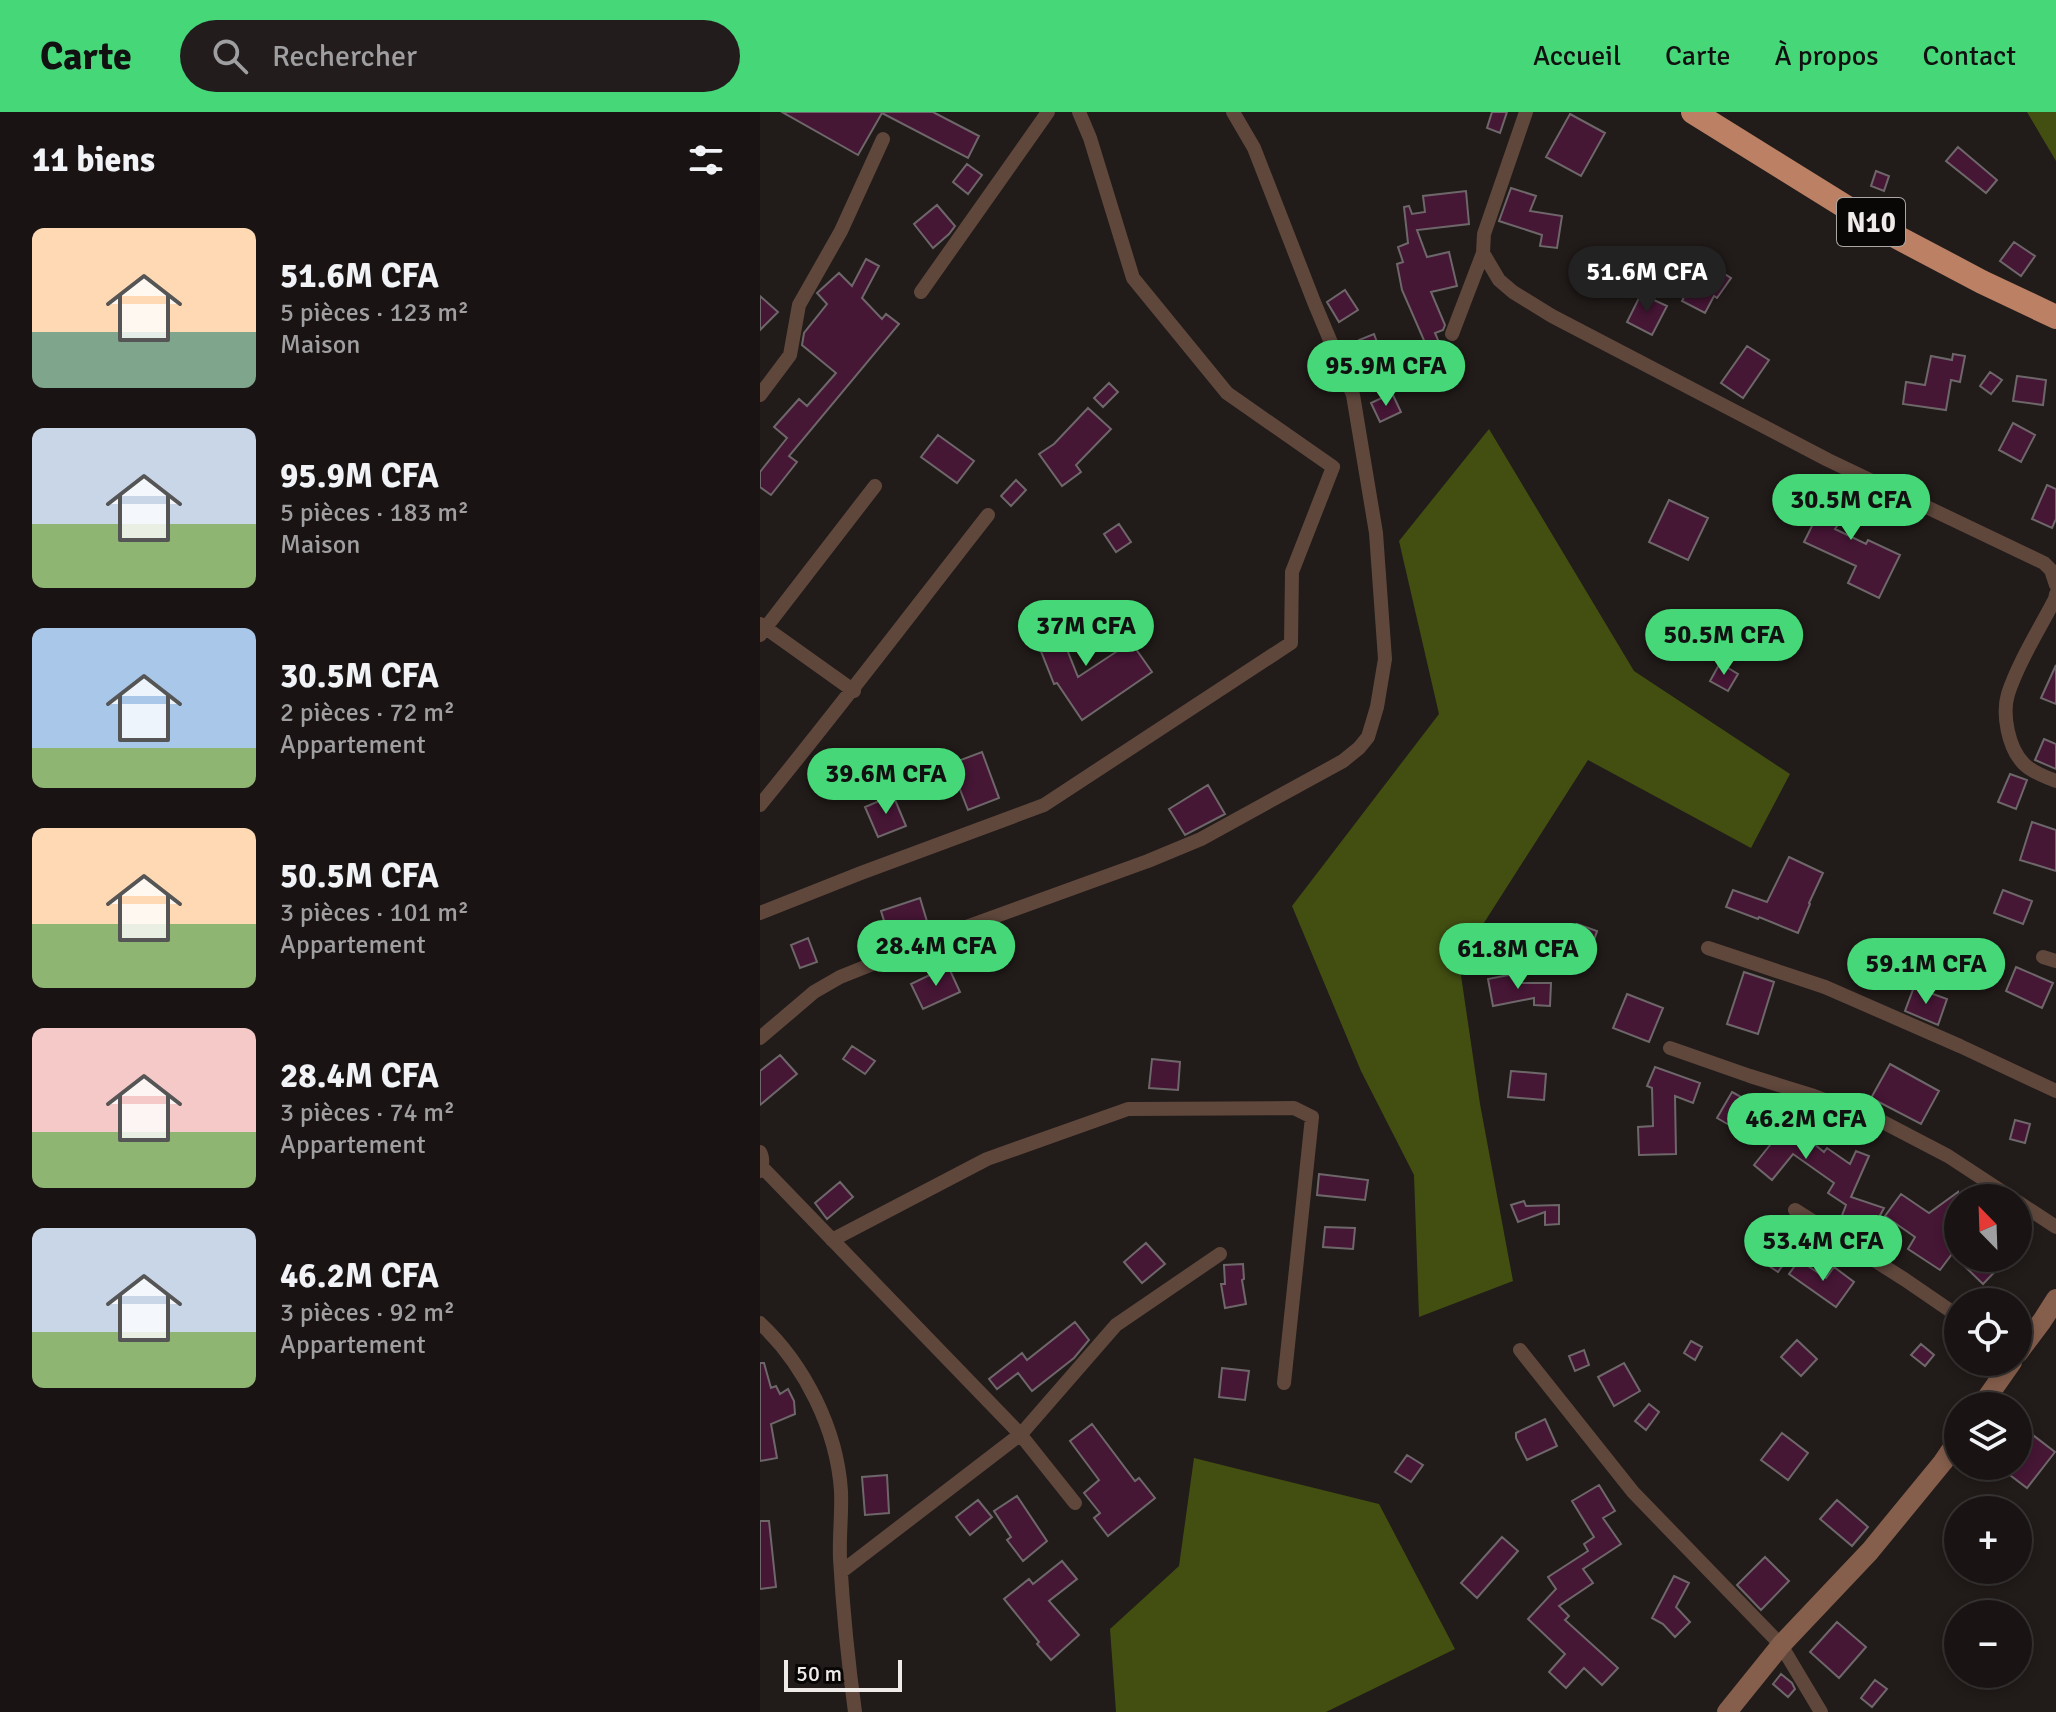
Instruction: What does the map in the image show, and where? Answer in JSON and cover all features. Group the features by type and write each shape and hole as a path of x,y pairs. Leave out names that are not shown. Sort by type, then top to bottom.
{"highway":[{"name":"N10","path":"1693,112 1878,227 2056,317"}],"street":[{"path":"921,292 1048,112"},
{"path":"760,913 1044,805 1291,643 1292,572 1333,467 1227,393 1133,278 1090,138 1079,112"},
{"path":"760,1038 814,992 840,977 1201,839 1343,761 1368,737 1377,707 1385,659 1376,533 1353,395 1254,148 1233,112"},
{"path":"1452,334 1483,253 1484,234 1526,112"},
{"path":"760,395 790,355 799,305 841,231 883,139"},
{"path":"1483,253 1499,280 1552,316 1828,460 2044,563 2051,570 2056,585"},
{"path":"853,690 762,629 875,486"},
{"path":"760,805 988,515"},
{"path":"2056,594 2015,676 2007,697 2006,718 2017,755 2025,765 2056,781"},
{"path":"1708,948 1825,987 2056,1091"},
{"path":"1670,1048 1881,1121 1948,1156 1991,1184"},
{"path":"832,1240 987,1159 1128,1109 1294,1108 1312,1117 1284,1383"},
{"path":"761,1163 1020,1434 1075,1503"},
{"path":"1795,1210 1944,1306"},
{"path":"2032,1211 2056,1227"},
{"path":"841,1572 1020,1434 1116,1325 1220,1254"},
{"path":"2032,1339 2049,1323 2056,1299"},
{"path":"760,1323 775,1337 806,1381 828,1431 838,1471 845,1642 855,1712"},
{"path":"1520,1350 1633,1492 1781,1645 1821,1712"},
{"path":"1727,1712 1781,1645 1870,1551 1944,1461"}],"green space":[{"path":"2027,112 2056,112 2056,161"},
{"path":"1489,429 1634,671 1790,774 1751,848 1588,760 1459,962 1480,1104 1513,1281 1419,1317 1414,1175 1361,1071 1292,906 1439,714 1399,541"},
{"path":"1194,1458 1379,1504 1455,1649 1326,1712 1116,1712 1110,1629 1179,1566"}],"building":[{"path":"782,112 933,112 979,136 968,158 882,113 858,155"},
{"path":"1492,112 1507,112 1500,133 1487,128"},
{"path":"1570,114 1605,133 1581,176 1546,157"},
{"path":"1958,147 1997,180 1986,193 1946,161"},
{"path":"967,164 982,175 968,194 953,182"},
{"path":"1876,171 1889,176 1884,191 1871,186"},
{"path":"1511,188 1536,196 1530,211 1562,216 1557,248 1540,246 1542,235 1499,221"},
{"path":"1466,191 1469,224 1417,230 1427,257 1449,252 1457,286 1431,292 1445,325 1443,330 1435,333 1445,356 1433,361 1402,290 1397,264 1403,262 1398,247 1408,243 1404,207 1409,206 1412,214 1425,212 1423,196"},
{"path":"937,205 955,226 933,248 914,224"},
{"path":"2014,242 2035,256 2021,276 2000,261"},
{"path":"866,259 879,266 862,298 882,319 886,314 899,324 789,456 797,462 771,495 760,487 760,472 787,438 774,427 799,399 807,406 836,373 802,345 804,333 827,304 817,293 839,273 852,286"},
{"path":"1701,259 1731,278 1717,298 1714,296 1705,313 1682,301 1692,281 1688,278"},
{"path":"1345,290 1358,310 1339,322 1327,302"},
{"path":"1641,294 1667,306 1652,335 1627,322"},
{"path":"760,296 778,312 760,330"},
{"path":"1374,334 1378,345 1363,351 1359,340"},
{"path":"1747,346 1769,360 1743,398 1721,383"},
{"path":"1953,354 1965,356 1960,382 1951,380 1946,410 1903,404 1906,382 1925,385 1931,356 1952,360"},
{"path":"1990,372 2002,380 1991,394 1980,386"},
{"path":"2017,376 2046,380 2043,405 2013,401"},
{"path":"1109,383 1118,392 1103,407 1094,398"},
{"path":"1392,393 1401,412 1380,422 1371,403"},
{"path":"1088,408 1111,429 1076,465 1081,472 1062,486 1039,454 1054,444"},
{"path":"2013,423 2035,435 2021,462 1999,450"},
{"path":"938,435 974,461 957,483 921,457"},
{"path":"1839,478 1861,492 1835,529 1866,544 1868,540 1900,555 1879,598 1848,583 1856,566 1804,542 1815,515"},
{"path":"1016,480 1026,490 1011,506 1001,496"},
{"path":"2047,485 2056,489 2056,519 2052,528 2032,519"},
{"path":"1669,500 1708,518 1688,560 1649,542"},
{"path":"1119,524 1131,542 1116,552 1104,534"},
{"path":"1050,607 1078,677 1131,642 1152,672 1082,720 1057,683 1054,684 1027,616"},
{"path":"1720,663 1738,674 1728,691 1710,681"},
{"path":"2056,665 2056,704 2041,698"},
{"path":"2044,739 2056,744 2056,769 2035,760"},
{"path":"982,752 999,798 968,810 950,764"},
{"path":"2010,774 2027,780 2016,809 1998,802"},
{"path":"1208,785 1225,814 1185,835 1169,809"},
{"path":"893,795 906,826 878,837 865,807"},
{"path":"2032,822 2056,830 2056,871 2020,860"},
{"path":"1789,857 1823,873 1798,933 1726,907 1733,890 1767,902"},
{"path":"2003,890 2032,901 2023,924 1994,913"},
{"path":"920,898 929,928 890,940 881,911"},
{"path":"1577,924 1597,931 1593,943 1573,936"},
{"path":"808,938 817,962 800,968 791,945"},
{"path":"948,966 960,992 923,1009 911,984"},
{"path":"2016,967 2053,983 2042,1008 2006,991"},
{"path":"1744,972 1774,982 1758,1034 1727,1024"},
{"path":"1519,973 1520,983 1551,983 1550,1006 1534,1005 1534,998 1493,1006 1488,979"},
{"path":"1914,987 1947,999 1938,1025 1905,1011"},
{"path":"1627,994 1663,1008 1649,1042 1613,1028"},
{"path":"852,1046 875,1061 865,1074 843,1059"},
{"path":"780,1055 797,1074 760,1105 760,1071"},
{"path":"1152,1059 1180,1062 1178,1090 1149,1088"},
{"path":"1890,1064 1939,1091 1921,1124 1871,1098"},
{"path":"1655,1067 1700,1083 1693,1103 1675,1096 1676,1154 1639,1155 1638,1127 1653,1126 1652,1088 1647,1086"},
{"path":"1511,1071 1546,1074 1544,1100 1508,1097"},
{"path":"1732,1092 1767,1111 1786,1126 1788,1123 1824,1152 1827,1148 1850,1164 1856,1151 1869,1156 1851,1197 1884,1208 1865,1243 1838,1226 1846,1205 1828,1193 1834,1183 1793,1154 1772,1180 1754,1165 1770,1145 1742,1123 1738,1130 1717,1118"},
{"path":"2015,1120 2030,1124 2025,1143 2010,1139"},
{"path":"1319,1174 1368,1180 1365,1200 1317,1195"},
{"path":"840,1182 853,1197 827,1219 815,1203"},
{"path":"1901,1194 1929,1213 1944,1202 1944,1265 1940,1270 1908,1249 1915,1237 1885,1216"},
{"path":"1524,1201 1526,1206 1559,1205 1559,1224 1545,1225 1545,1212 1518,1222 1511,1205"},
{"path":"1325,1227 1355,1228 1353,1249 1323,1247"},
{"path":"1146,1243 1165,1264 1142,1283 1124,1262"},
{"path":"1767,1249 1785,1262 1778,1272 1760,1260"},
{"path":"1799,1260 1826,1278 1834,1267 1854,1282 1836,1307 1789,1274"},
{"path":"1243,1264 1246,1304 1225,1308 1221,1284 1225,1284 1224,1265"},
{"path":"1971,1272 1995,1272 1983,1284"},
{"path":"1075,1322 1089,1340 1074,1358 1032,1391 1018,1373 997,1389 989,1379 1022,1353 1027,1360"},
{"path":"1797,1340 1817,1359 1801,1376 1781,1357"},
{"path":"1691,1341 1702,1347 1695,1360 1684,1353"},
{"path":"1921,1344 1934,1355 1925,1366 1911,1355"},
{"path":"1584,1350 1589,1365 1575,1371 1569,1356"},
{"path":"760,1363 764,1363 771,1388 776,1386 780,1394 788,1389 794,1401 795,1414 771,1424 777,1458 760,1461"},
{"path":"1624,1363 1640,1391 1614,1406 1598,1377"},
{"path":"1222,1368 1249,1371 1245,1400 1219,1397"},
{"path":"1649,1404 1659,1412 1646,1430 1635,1421"},
{"path":"1545,1419 1557,1446 1527,1460 1516,1433"},
{"path":"1092,1424 1135,1481 1139,1478 1155,1498 1108,1536 1094,1518 1100,1513 1084,1493 1099,1480 1070,1441"},
{"path":"1782,1433 1808,1453 1788,1480 1761,1460"},
{"path":"2032,1434 2055,1452 2027,1488 2016,1480 2032,1480"},
{"path":"1407,1455 1423,1465 1411,1482 1395,1472"},
{"path":"887,1475 889,1513 865,1515 862,1477"},
{"path":"1599,1485 1615,1511 1603,1518 1621,1544 1583,1569 1593,1583 1559,1606 1569,1616 1565,1620 1618,1668 1602,1685 1584,1668 1566,1688 1549,1672 1565,1654 1528,1619 1556,1589 1548,1577 1588,1551 1584,1544 1594,1537 1572,1501"},
{"path":"1017,1496 1047,1541 1023,1561 1007,1540 1011,1537 994,1511"},
{"path":"978,1500 992,1517 970,1535 956,1517"},
{"path":"1837,1500 1868,1527 1852,1546 1820,1519"},
{"path":"760,1521 769,1521 776,1587 760,1589"},
{"path":"1502,1537 1518,1551 1477,1598 1461,1583"},
{"path":"1765,1557 1789,1581 1761,1610 1737,1585"},
{"path":"1062,1561 1077,1579 1049,1601 1079,1635 1051,1660 1004,1599 1029,1579 1033,1584"},
{"path":"1674,1576 1689,1583 1676,1607 1690,1622 1675,1637 1652,1618"},
{"path":"1837,1622 1866,1647 1839,1678 1810,1652"},
{"path":"1781,1674 1795,1689 1788,1697 1773,1684"},
{"path":"1875,1680 1887,1689 1872,1707 1861,1698"}]}
